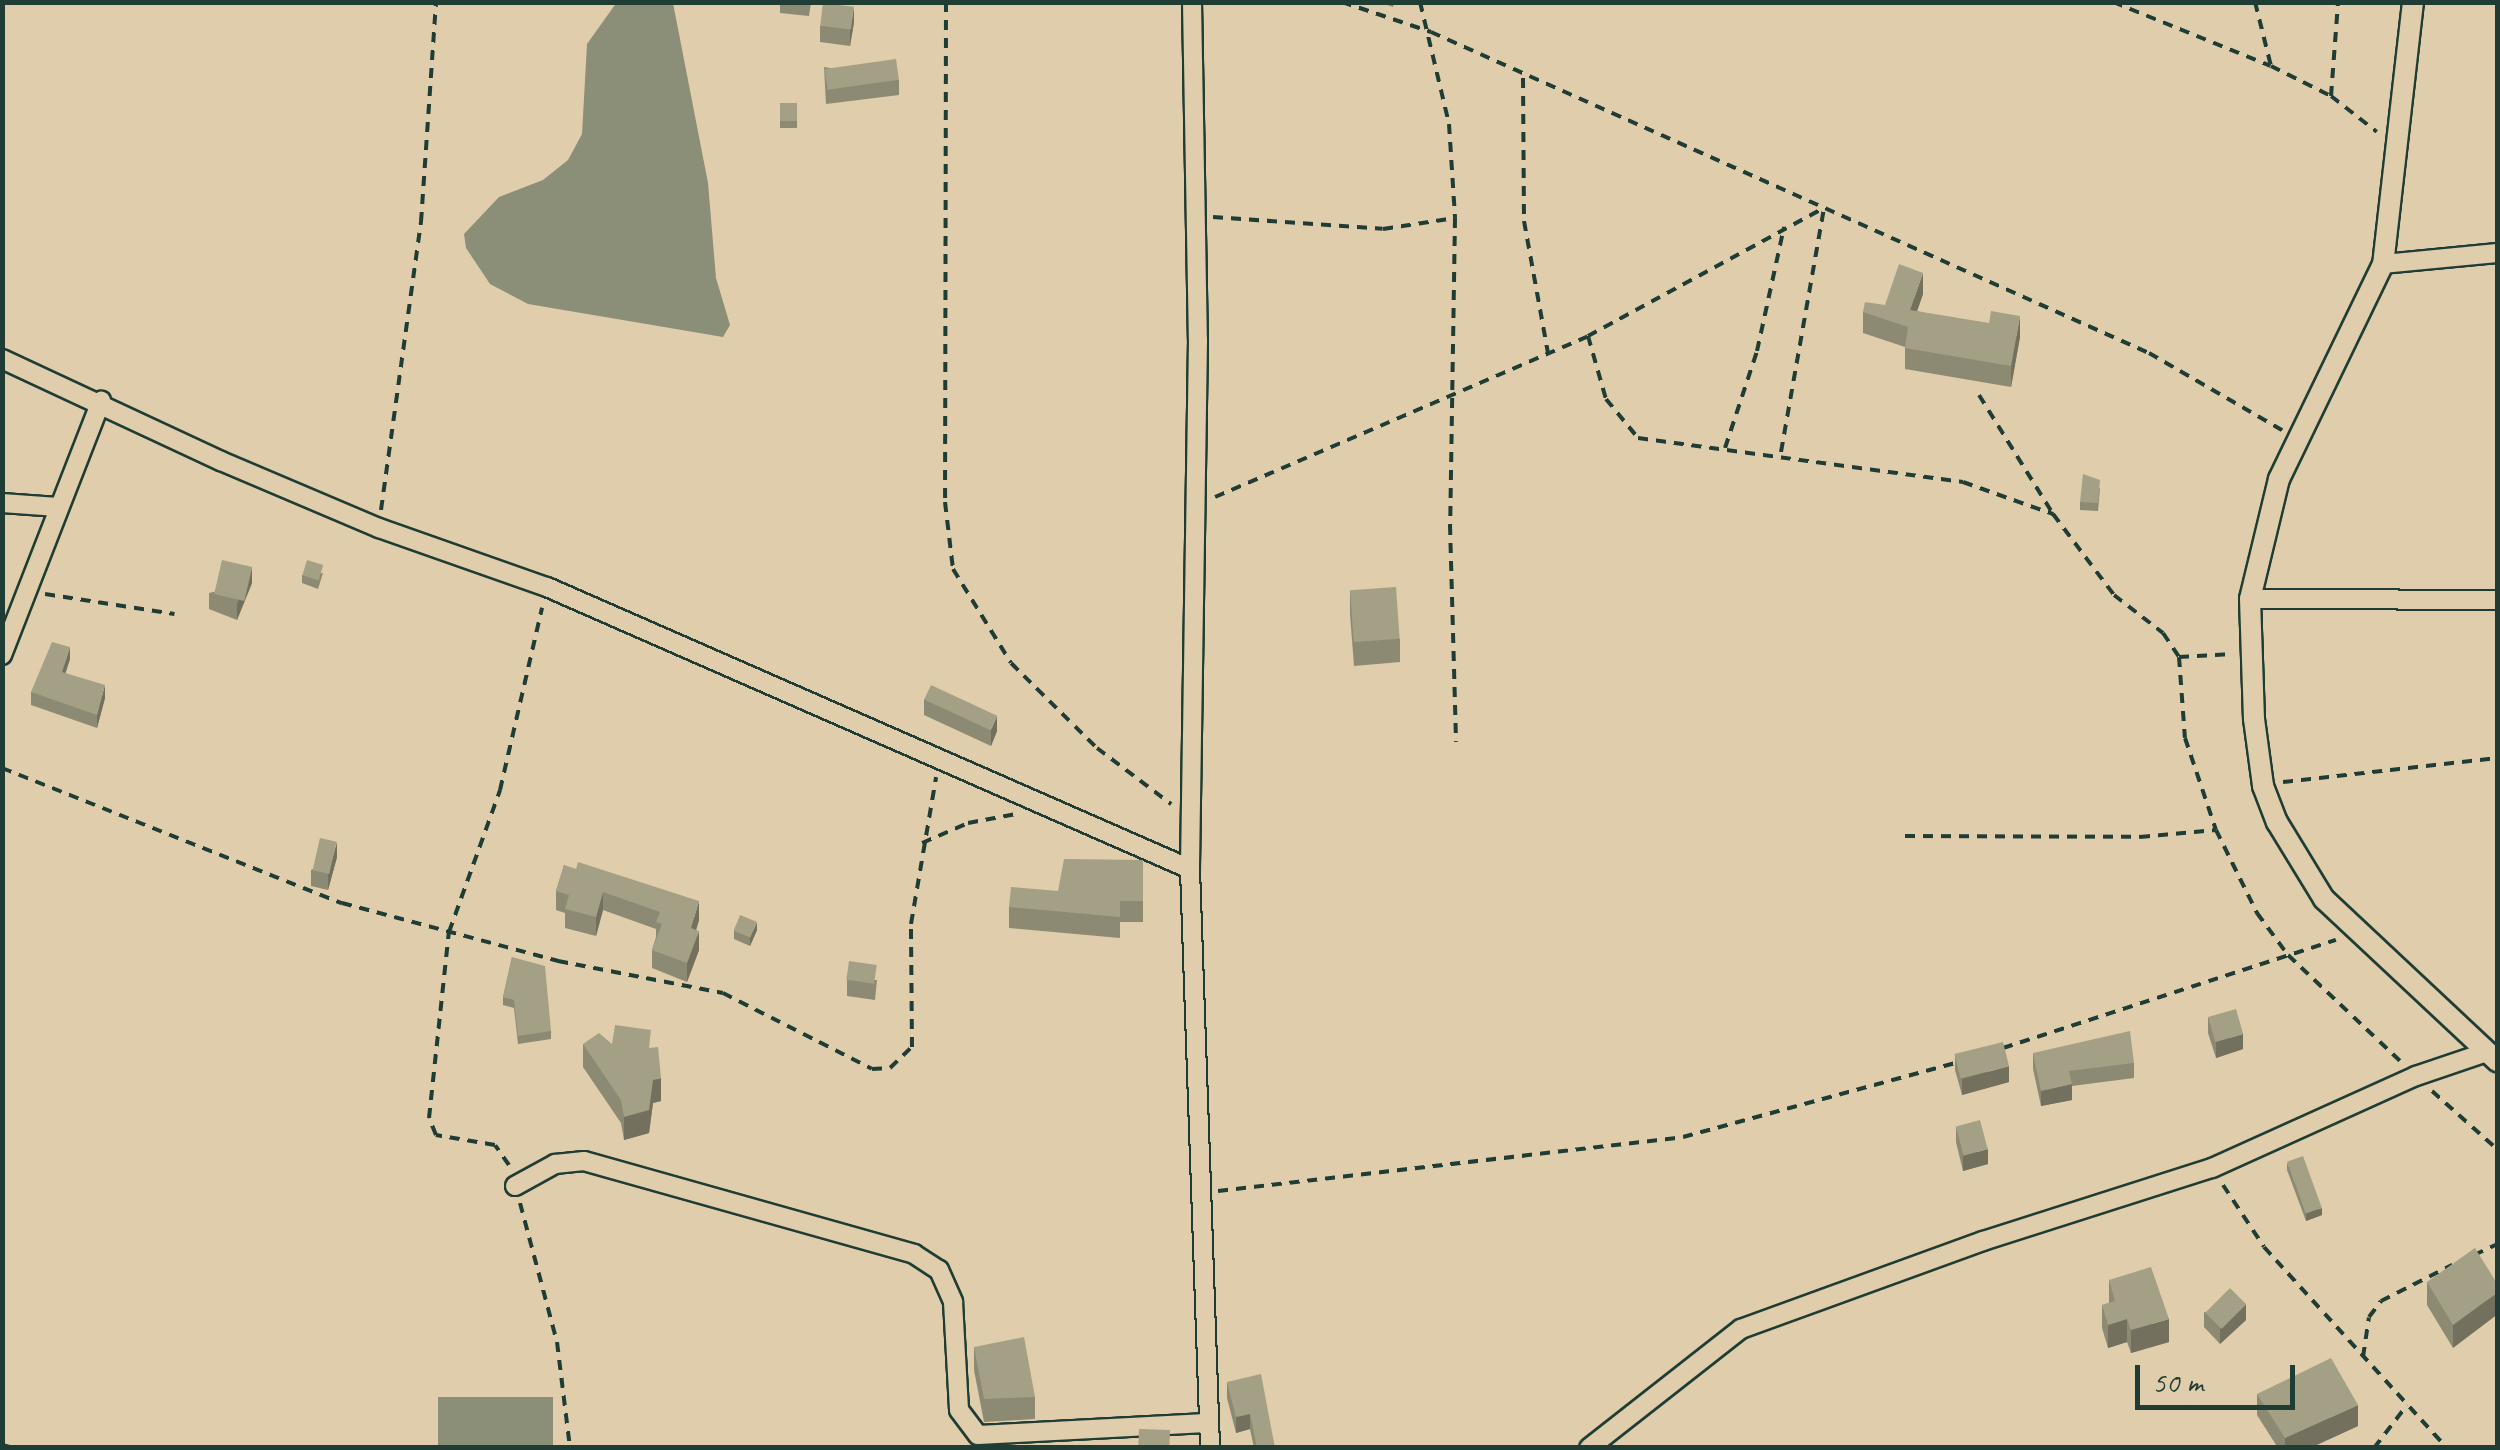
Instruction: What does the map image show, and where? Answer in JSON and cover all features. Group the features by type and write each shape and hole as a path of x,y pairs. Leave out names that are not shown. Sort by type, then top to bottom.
{"street":[{"path":"1192,2 1196,506 1190,869 1197,1193 1210,1448"},
{"path":"2414,2 2394,145 2383,264 2278,479 2250,599 2250,663 2264,786 2277,822 2314,884 2355,934 2492,1057"},
{"path":"2383,264 2498,253"},
{"path":"2,360 101,401 221,461 379,528 547,587 1190,869"},
{"path":"2,655 101,401"},
{"path":"2,503 58,507"},
{"path":"2250,599 2498,600"},
{"path":"1589,1448 1742,1329 1982,1241 2212,1168 2416,1076 2492,1057"},
{"path":"516,1186 555,1164 584,1161 914,1254 938,1270 953,1302 959,1410 978,1435 1207,1422"}],"path":[{"path":"379,528 420,222 436,2"},
{"path":"946,2 945,502 954,569 1011,664 1098,748 1191,819"},
{"path":"1342,2 1431,32 1523,78 2149,353 2300,440"},
{"path":"1420,2 1431,32 1450,124 1455,218 1452,391 1456,742"},
{"path":"2113,2 2271,66 2330,96 2394,145"},
{"path":"2255,2 2271,66"},
{"path":"2330,96 2338,2"},
{"path":"1523,78 1524,221 1548,353"},
{"path":"1196,506 1452,391 1588,336 1824,208"},
{"path":"1782,452 1824,208"},
{"path":"1193,216 1382,229 1455,218"},
{"path":"1725,448 1757,350 1784,227"},
{"path":"1588,336 1606,399 1638,438 1782,452 1964,482 2053,514"},
{"path":"1980,395 2053,514 2114,595 2163,632 2179,657 2185,738 2216,830 2257,913 2288,956 2498,1150"},
{"path":"448,932 500,790 547,587"},
{"path":"29,592 174,614"},
{"path":"2179,657 2230,652 2250,663"},
{"path":"2264,786 2498,758"},
{"path":"2,768 247,869 448,932 723,993 845,1059 890,1068 912,1047 912,924 922,842 940,760"},
{"path":"922,842 990,817 1030,814"},
{"path":"1905,836 2140,837 2216,830"},
{"path":"1988,1052 2355,934"},
{"path":"1197,1193 1684,1137 1970,1058"},
{"path":"2212,1168 2264,1247 2447,1448"},
{"path":"2363,1359 2369,1317 2381,1300 2498,1244"},
{"path":"2374,1448 2407,1405"},
{"path":"2,1444 14,1448"}],"shaded area":[{"path":"617,2 673,3 708,183 716,278 730,325 723,337 528,304 490,284 466,248 464,234 499,197 543,180 568,160 582,134 587,44"},
{"path":"438,1397 553,1397 553,1447 438,1447"}],"building":[{"path":"823,3 854,7 851,30 820,26"},
{"path":"896,59 899,80 828,90 825,69"},
{"path":"780,103 797,103 797,121 780,121"},
{"path":"1899,264 1923,273 1910,310 1989,323 1991,311 2020,316 2011,366 1905,348 1908,327 1863,312 1865,302 1885,305"},
{"path":"2083,474 2100,480 2098,503 2080,502"},
{"path":"222,560 252,567 244,601 214,594"},
{"path":"307,560 323,565 319,580 302,575"},
{"path":"1396,587 1400,639 1354,642 1350,590"},
{"path":"52,642 70,647 62,672 105,685 97,715 31,692"},
{"path":"931,685 997,716 990,730 924,700"},
{"path":"320,838 337,842 329,874 313,870"},
{"path":"1064,859 1143,860 1143,901 1120,901 1120,917 1009,907 1011,887 1058,891"},
{"path":"578,862 699,901 691,928 699,931 687,963 652,950 662,924 656,922 660,912 603,892 596,917 565,909 569,895 556,891 564,865 576,869"},
{"path":"740,915 757,922 750,938 734,931"},
{"path":"512,957 545,966 551,1031 518,1036 514,1000 503,997"},
{"path":"849,961 877,965 874,984 846,980"},
{"path":"2236,1009 2243,1034 2215,1042 2208,1017"},
{"path":"615,1025 651,1030 649,1048 658,1047 661,1078 653,1080 649,1110 624,1117 621,1100 583,1044 599,1033 612,1044"},
{"path":"2130,1031 2134,1063 2069,1071 2072,1084 2041,1091 2033,1053"},
{"path":"2003,1042 2009,1066 1961,1078 1954,1054"},
{"path":"1980,1120 1988,1149 1964,1155 1956,1126"},
{"path":"2303,1156 2322,1208 2306,1213 2287,1162"},
{"path":"2475,1248 2498,1285 2498,1292 2453,1325 2427,1282"},
{"path":"2151,1267 2169,1319 2131,1330 2127,1319 2108,1325 2102,1305 2115,1301 2109,1280"},
{"path":"2230,1288 2246,1304 2222,1329 2205,1313"},
{"path":"1024,1337 1035,1397 984,1399 974,1347"},
{"path":"2331,1358 2358,1405 2285,1438 2257,1394"},
{"path":"1261,1374 1275,1448 1257,1448 1250,1414 1236,1417 1227,1382"},
{"path":"1139,1429 1170,1430 1169,1448 1138,1448"}]}
